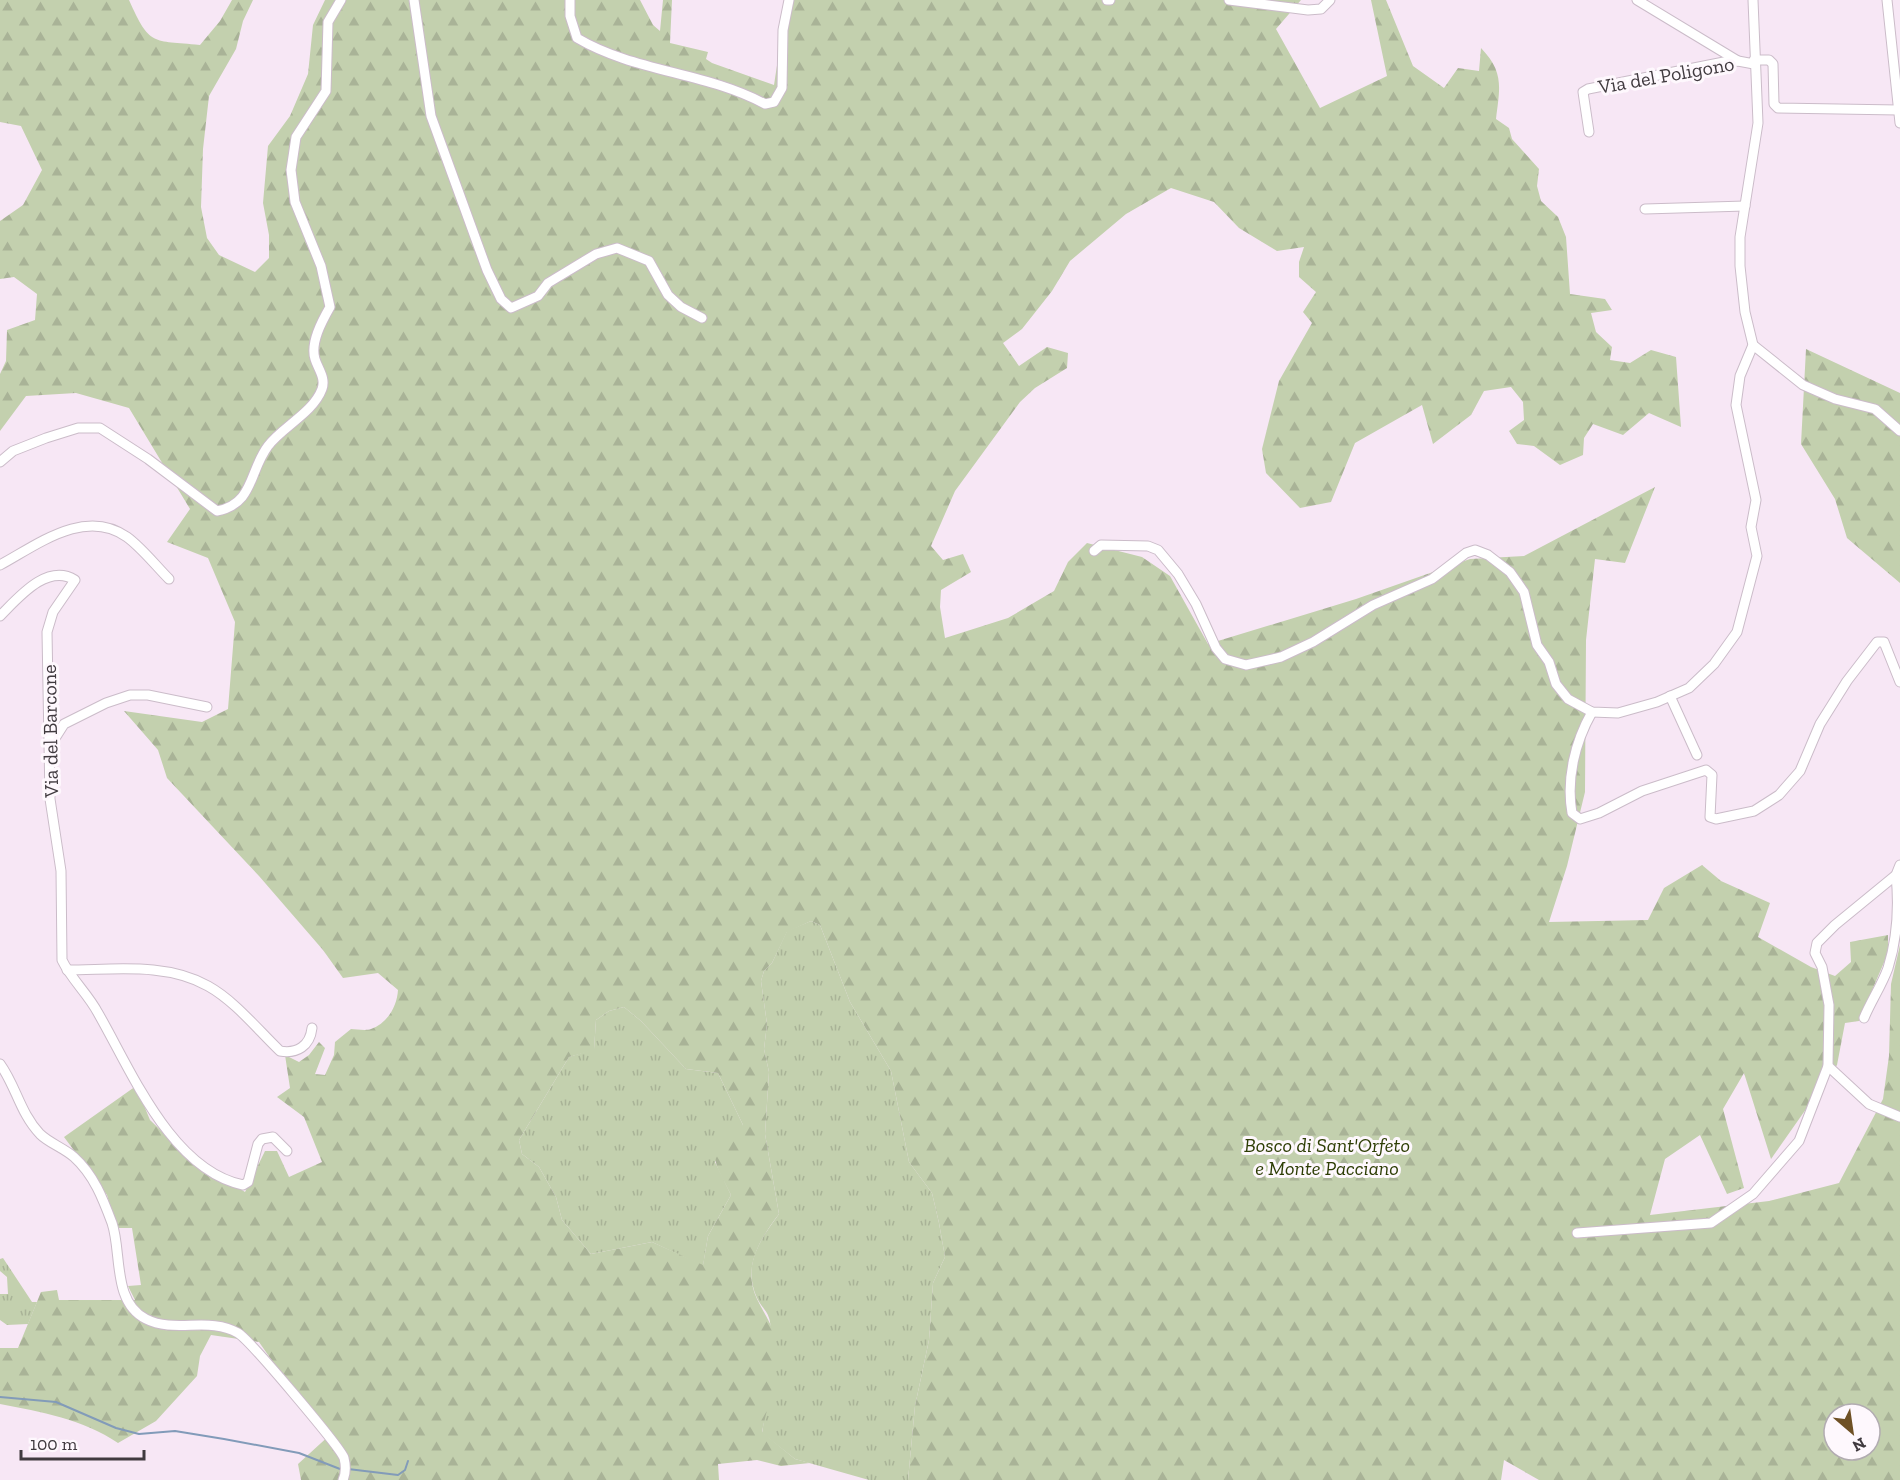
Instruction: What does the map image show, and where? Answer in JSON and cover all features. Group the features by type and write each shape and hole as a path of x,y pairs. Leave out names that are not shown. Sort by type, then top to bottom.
{"street":[{"path":"0,462 13,451 46,438 78,428 100,428 148,459 217,511 232,508 248,491 268,446 311,404 322,389 322,374 314,357 319,327 330,307 321,266 295,202 291,170 296,137 326,91 327,22 341,0"},
{"path":"414,0 431,116 487,270 501,299 511,308 538,296 548,283 596,254 617,248 649,261 668,296 681,307 702,318"},
{"path":"570,0 570,16 577,38 603,53 718,85 748,95 765,104 774,102 782,88 783,30 789,0"},
{"path":"1229,0 1308,10 1320,9 1330,0"},
{"path":"1637,0 1738,61"},
{"path":"1094,551 1101,545 1148,546 1158,550 1178,574 1196,604 1216,648 1226,659 1246,665 1281,657 1313,642 1373,605 1432,579 1475,550 1488,555 1510,572 1524,592 1537,645 1549,662 1556,684 1568,699 1593,712 1618,713 1689,688 1737,632 1757,556 1751,527 1755,500 1736,405 1740,376 1753,345 1745,312 1740,266 1740,237 1758,123 1753,0"},
{"path":"1887,0 1892,24 1900,123"},
{"path":"1754,62 1768,60 1773,64 1774,104 1778,108 1898,110"},
{"name":"Via del Poligono","path":"1589,132 1583,92 1588,89 1738,61 1754,62"},
{"path":"1645,208 1745,206"},
{"path":"1753,345 1803,385 1835,399 1875,410 1900,431"},
{"path":"0,565 64,529 100,527 111,528 128,537 169,579"},
{"name":"Via del Barcone","path":"0,616 20,596 54,574 66,574 75,580 53,612 47,632 50,800 61,871 62,960 67,970 85,992 110,1038 167,1130 206,1168 233,1183 243,1185 248,1182 258,1144 262,1139 273,1137 287,1151"},
{"path":"1593,712 1572,764 1568,792 1572,813 1580,819 1599,813 1642,790 1706,770 1712,775 1710,817 1716,819 1754,812 1779,795 1800,771 1820,724 1847,681 1877,642 1884,642 1900,682"},
{"path":"50,746 64,724 106,703 130,695 148,695 207,706"},
{"path":"1670,696 1696,755"},
{"path":"1577,1233 1712,1223 1753,1194 1799,1141 1828,1066 1829,1005 1822,967 1815,952 1817,943 1896,875 1900,865"},
{"path":"1864,1018 1887,970 1893,948 1898,894 1896,875"},
{"path":"67,970 153,970 189,978 209,986 280,1051 298,1050 309,1041 312,1028"},
{"path":"0,1064 10,1078 21,1109 41,1135 74,1158 99,1189 114,1228 119,1271 128,1299 144,1318 171,1327 207,1324 238,1334 322,1427 344,1457 346,1473 343,1480"},
{"path":"1828,1066 1869,1104 1900,1118"}],"green space":[{"name":"Bosco di Sant'Orfeto e Monte Pacciano","path":"0,0 129,0 142,26 154,38 200,45 220,21 232,0 253,0 243,21 236,49 209,96 203,149 201,207 207,238 219,255 255,272 269,258 269,235 263,203 268,146 290,116 308,74 313,25 325,0 640,0 653,25 660,31 663,0 672,0 670,43 708,52 706,59 712,63 774,85 787,0 1301,0 1276,29 1320,108 1387,76 1371,0 1386,0 1413,66 1444,88 1458,68 1479,71 1481,48 1494,65 1499,80 1496,119 1509,128 1512,139 1539,169 1537,186 1541,201 1558,217 1566,237 1570,294 1605,299 1612,310 1591,313 1596,332 1612,347 1610,360 1630,363 1651,350 1676,357 1681,427 1649,413 1623,435 1593,424 1584,438 1583,455 1560,465 1534,446 1517,444 1509,431 1524,420 1523,402 1511,387 1484,391 1471,415 1433,444 1422,405 1355,443 1331,502 1300,508 1266,473 1262,449 1279,381 1312,323 1303,312 1316,292 1299,277 1299,262 1304,247 1277,251 1239,228 1214,202 1171,188 1126,214 1070,261 1052,291 1022,329 1003,343 1019,366 1047,347 1068,353 1067,368 1035,388 1020,402 955,491 931,546 943,560 963,554 971,572 941,590 940,607 945,638 1008,618 1054,591 1068,562 1087,543 1142,557 1170,576 1208,644 1356,599 1470,559 1524,556 1655,487 1625,563 1595,559 1586,640 1585,792 1567,866 1549,922 1648,920 1664,888 1702,865 1721,881 1770,903 1758,937 1811,967 1835,976 1851,962 1850,942 1888,935 1888,953 1859,1021 1845,1023 1837,1065 1771,1159 1744,1073 1723,1109 1744,1188 1727,1194 1700,1135 1665,1159 1650,1215 1769,1201 1839,1183 1883,1099 1889,1056 1891,984 1900,945 1900,1480 1539,1480 1504,1460 1501,1480 908,1480 915,1406 929,1340 933,1283 945,1257 932,1193 909,1162 891,1071 850,1002 820,925 811,921 787,932 772,963 764,971 761,981 767,1024 764,1049 769,1072 765,1134 779,1214 765,1233 755,1254 751,1276 757,1299 772,1329 776,1353 775,1376 762,1432 795,1459 810,1463 781,1466 757,1460 718,1464 719,1480 301,1480 298,1464 332,1433 293,1391 259,1342 211,1335 200,1356 197,1376 156,1421 118,1443 76,1422 0,1404 0,1348 18,1348 41,1292 57,1290 59,1300 135,1300 128,1286 141,1285 132,1228 116,1228 107,1195 64,1137 136,1086 150,1120 182,1151 245,1192 265,1151 277,1151 289,1177 322,1162 304,1117 277,1097 290,1088 285,1055 299,1062 309,1055 319,1042 325,1048 315,1074 325,1075 334,1055 335,1042 351,1029 369,1030 382,1023 394,1008 398,990 378,973 343,978 323,950 259,876 167,778 158,750 124,711 202,722 228,709 235,622 208,558 167,542 190,509 129,408 76,393 26,396 0,431 0,374 6,361 7,330 35,320 37,294 14,277 0,279 0,221 23,205 42,170 21,126 0,122","holes":["624,1007 641,1021 686,1069 718,1073 743,1125 727,1128 717,1148 718,1169 731,1195 708,1236 703,1265 652,1242 591,1254 562,1220 556,1197 539,1167 522,1154 519,1140 569,1057 594,1050 596,1020 609,1011"]},
{"path":"1806,349 1900,393 1900,583 1847,538 1835,499 1801,444"},
{"path":"811,921 820,925 850,1002 891,1071 909,1162 932,1193 945,1257 933,1283 929,1340 915,1406 908,1480 869,1480 795,1459 762,1433 769,1374 771,1327 768,1315 757,1298 751,1275 755,1253 765,1233 779,1214 765,1134 769,1072 764,1049 767,1024 761,981 764,971 772,963 787,931"},
{"path":"624,1007 641,1021 686,1069 718,1073 743,1125 715,1162 731,1195 708,1236 703,1266 652,1242 591,1254 562,1220 556,1197 539,1167 522,1154 519,1140 569,1057 594,1049 596,1020 609,1011"},
{"path":"3,1258 32,1302 37,1302 28,1324 7,1325 0,1320 0,1294 8,1294 7,1277 0,1271 0,1259"}],"waterway":[{"path":"0,1397 56,1402 116,1428 139,1434 175,1431 224,1439 299,1453 340,1469"},
{"path":"348,1469 398,1475 405,1470 408,1461"}]}
